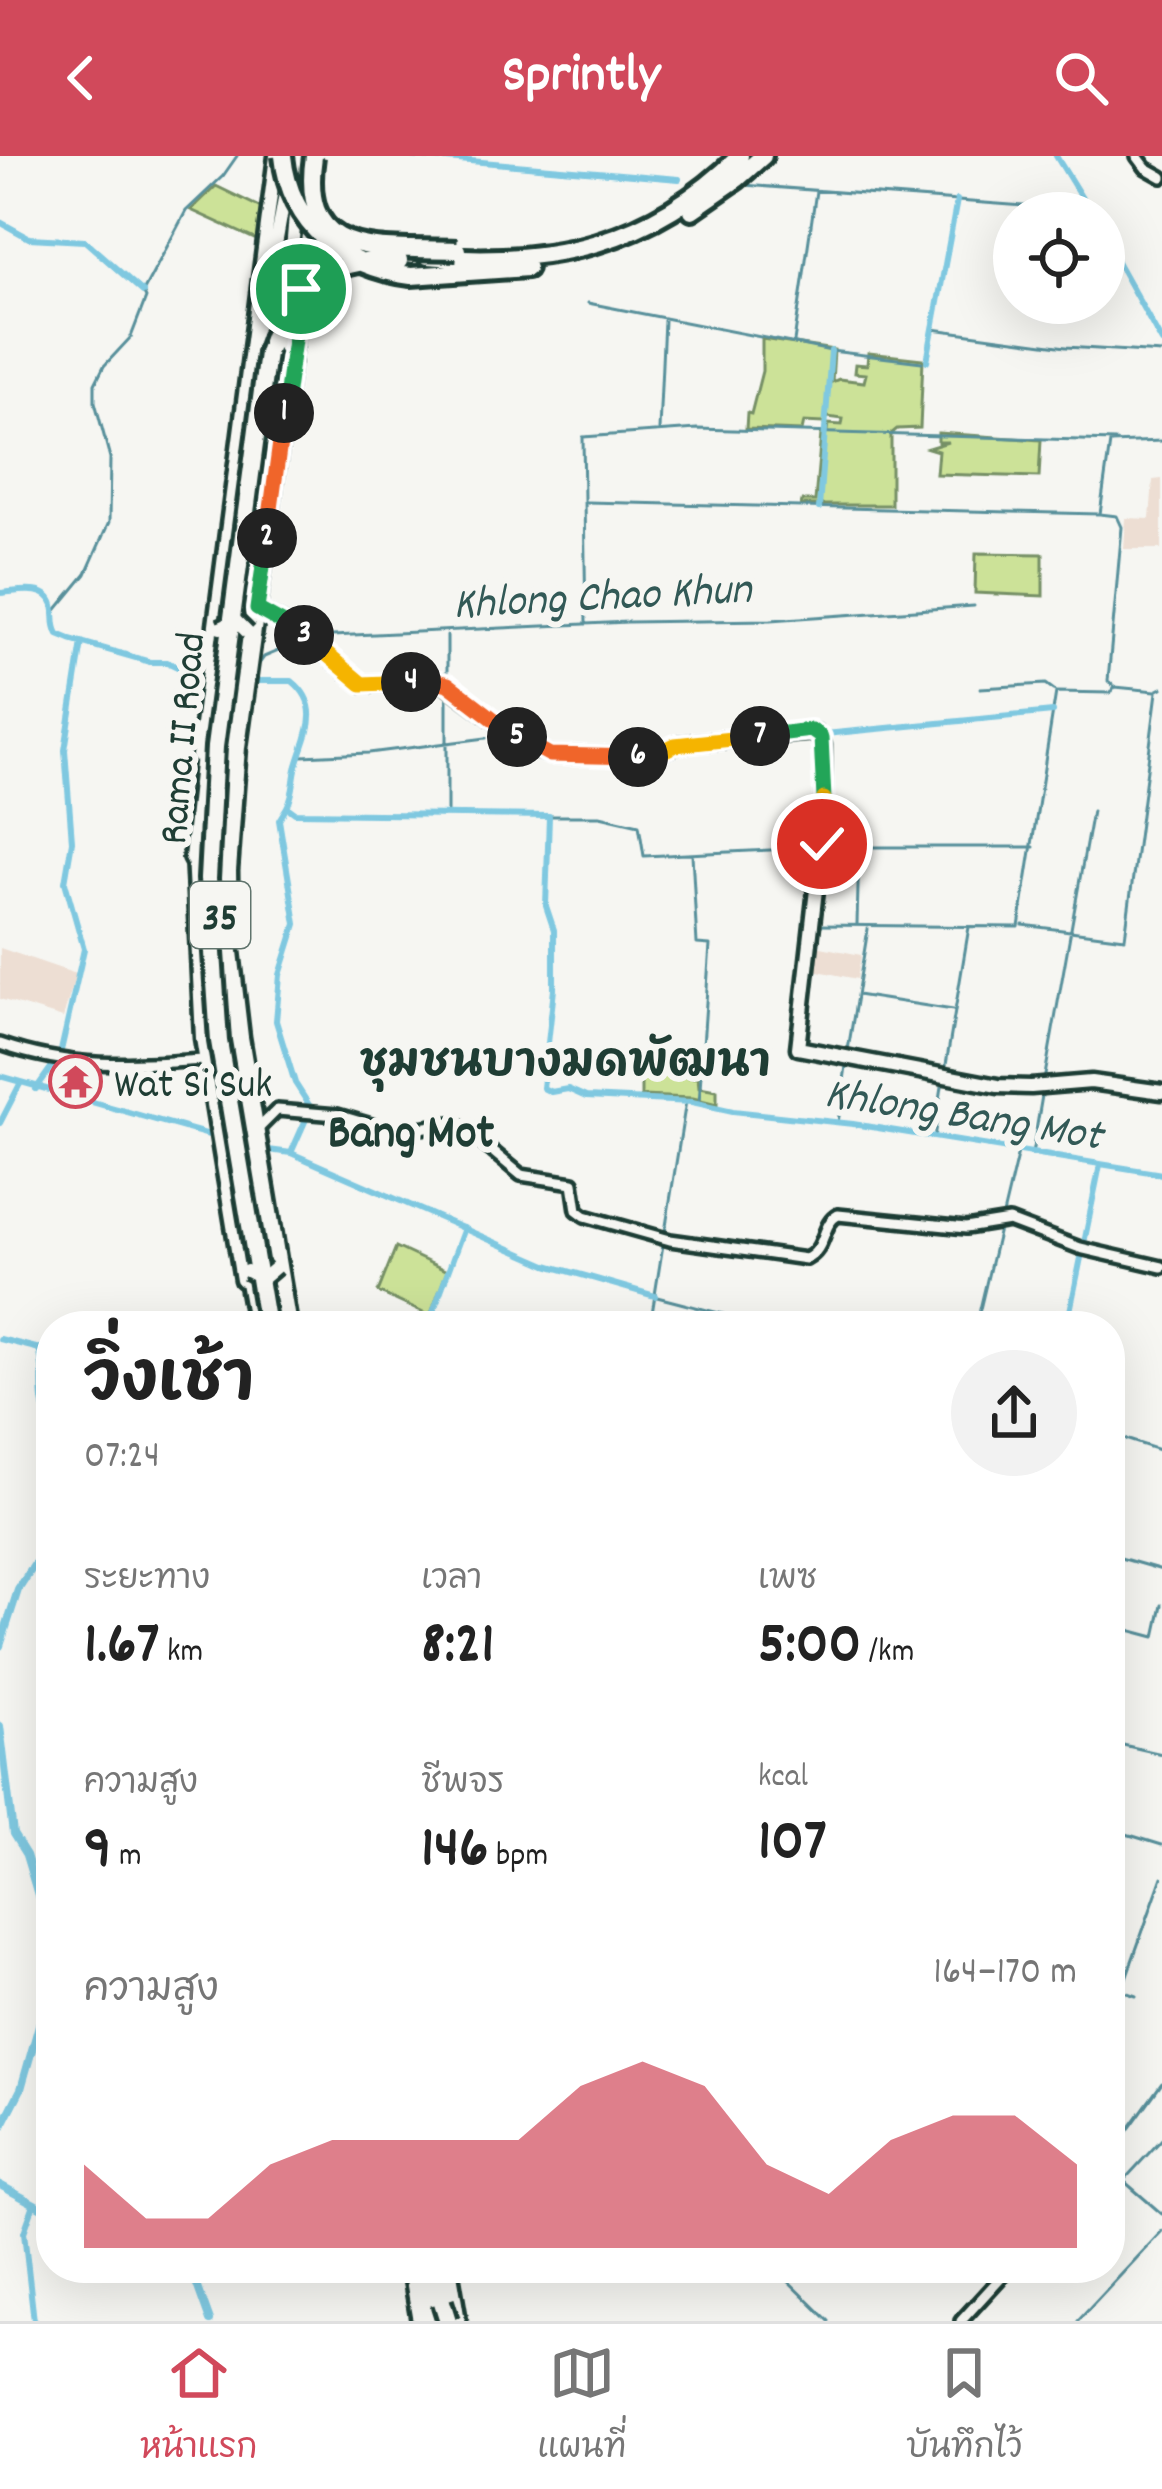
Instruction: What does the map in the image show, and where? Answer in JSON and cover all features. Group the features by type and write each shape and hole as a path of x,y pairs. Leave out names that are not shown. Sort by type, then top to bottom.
{"highway":[{"path":"287,156 287,184 313,229 340,254 370,268 411,277 516,270 625,242 709,200 763,156"},
{"path":"317,156 313,206 333,234 352,242 539,255"},
{"path":"244,598 244,524 261,416 268,327 287,291 330,259 381,253 516,260 608,240 641,228 693,198 740,156"},
{"path":"261,416 285,318 299,294 326,272 368,260 490,266 569,258"},
{"path":"212,860 200,814 205,746 260,343 273,312 324,262"},
{"path":"212,860 228,817 286,333 302,283"},
{"path":"267,1311 216,1018 209,934 209,835 217,731 267,353 277,316 302,283"},
{"name":"Rama II Road","path":"242,1140 207,987 225,694 244,598"},
{"name":"Rama II Road","path":"212,860 242,1140 268,1311"},
{"path":"272,1311 276,1267"},
{"path":"247,1271 264,1311"},
{"path":"434,2283 440,2317"}],"main road":[{"name":"Rama II Road","path":"268,1311 242,1140 205,1060 194,935 212,860 272,182 287,156"},
{"name":"Rama II Road","path":"244,598 284,345 293,218 287,156"},
{"name":"Rama II Road","path":"244,598 317,156"},
{"path":"272,182 291,187 310,216"},
{"path":"293,218 314,183"},
{"name":"Rama II Road","path":"244,598 262,328 291,187"},
{"path":"244,598 307,638 367,686 446,683 532,748 550,755 649,757 675,745 815,732 823,745 822,848 798,1048 998,1086 1099,1082 1162,1092"},
{"path":"220,628 234,621 248,633"},
{"name":"Rama II Road","path":"212,860 231,943 254,1113 242,1140"},
{"path":"242,1140 276,1267 262,1279 247,1271 242,1140"},
{"path":"413,2283 419,2321"},
{"path":"453,2283 459,2321"}],"street":[{"path":"1137,156 1162,177"},
{"path":"0,1044 54,1061 205,1060"},
{"path":"242,1140 274,1111 313,1112 395,1132 445,1123 459,1125 521,1175 573,1183 580,1213 658,1238 799,1261 819,1251 830,1221 838,1215 966,1228 1002,1221 1083,1249 1162,1267"},
{"path":"961,2321 996,2283"}],"shaded area":[{"path":"1162,479 1162,549 1124,549 1126,518 1150,519 1153,480"},
{"path":"816,946 861,955 857,979 813,970"},
{"path":"0,948 76,974 63,1018 0,999"}],"green space":[{"path":"216,186 263,209 259,241 191,210"},
{"path":"762,339 834,350 832,382 864,382 866,374 854,373 855,364 867,365 868,353 923,359 920,428 897,429 891,434 891,505 801,505 815,501 821,434 828,424 842,425 843,419 804,422 802,431 746,429 762,371"},
{"path":"938,433 1041,440 1039,477 936,474 938,451 928,448 948,442 938,442"},
{"path":"976,553 1043,554 1043,596 975,593"},
{"path":"641,1071 698,1078 699,1087 717,1090 717,1104 641,1096"},
{"path":"396,1247 447,1271 432,1311 419,1311 378,1292"}],"waterway":[{"path":"53,614 86,574 109,522 110,458 95,384 104,366 131,337 146,298 143,292 186,211 237,156"},
{"path":"411,156 679,179"},
{"path":"1056,156 1078,192"},
{"path":"744,185 993,204"},
{"path":"794,342 816,191"},
{"path":"927,361 957,200"},
{"path":"0,222 29,238 85,241 143,292"},
{"path":"1125,276 1162,342"},
{"path":"588,303 831,351 922,362"},
{"path":"659,430 664,320"},
{"path":"933,329 1066,347 1162,353"},
{"path":"819,508 831,351"},
{"path":"586,623 583,437 697,429 1115,441"},
{"path":"1162,441 1110,443 1100,514 1117,516 1122,527 1108,681 1115,687 1162,688"},
{"path":"586,502 1100,514"},
{"path":"0,593 45,594 53,605 58,634 70,639 223,677"},
{"name":"Khlong Chao Khun","path":"311,637 771,620 974,606"},
{"path":"447,636 447,681"},
{"name":"Khlong Chao Khun","path":"256,668 264,657 302,641"},
{"path":"36,1089 60,1055 84,949 65,882 72,841 65,750 82,642"},
{"path":"248,681 292,681 308,702 309,724 287,807 295,813 549,816 546,906 554,930 554,989 543,1088 551,1092 568,1089 586,1097 692,1102 853,1124 1162,1174"},
{"path":"980,688 1046,684 1054,690"},
{"path":"817,925 1019,927 1056,692 1111,693 1115,687"},
{"path":"447,690 447,814"},
{"path":"1023,925 1125,938 1157,692"},
{"path":"825,734 1053,712"},
{"path":"302,756 486,738"},
{"path":"287,807 279,820 296,924 280,975 276,1021 295,1083 311,1108 291,1153"},
{"path":"1044,1081 1092,811"},
{"path":"549,816 600,816 639,825 644,856 813,848"},
{"path":"829,847 1034,847"},
{"path":"857,924 859,849"},
{"path":"692,854 697,944 710,945 699,1103"},
{"path":"945,1071 969,927"},
{"path":"848,1050 868,929"},
{"path":"857,995 953,1010"},
{"path":"838,1123 847,1059"},
{"name":"Khlong Bang Mot","path":"0,1076 220,1138"},
{"path":"934,1138 943,1080"},
{"path":"0,1123 20,1084"},
{"path":"1032,1154 1043,1090"},
{"path":"652,1311 686,1101"},
{"name":"Khlong Bang Mot","path":"261,1149 291,1153 547,1265 655,1296"},
{"path":"1002,1219 1018,1152"},
{"path":"1070,1311 1100,1165"},
{"path":"434,1311 464,1228"},
{"path":"980,1311 999,1229"},
{"path":"657,1297 711,1311"},
{"path":"0,1339 36,1348"},
{"path":"1125,1439 1162,1451"},
{"path":"1125,1559 1162,1570"},
{"path":"0,1646 18,1590 36,1562"},
{"path":"1125,1629 1155,1637 1162,1605"},
{"path":"0,1726 13,1834 26,1855 36,1888"},
{"path":"1125,1745 1162,1754"},
{"path":"1125,1834 1162,1845"},
{"path":"1125,1981 1162,1877"},
{"path":"1125,1992 1136,1996"},
{"path":"0,2130 21,2089 36,2036"},
{"path":"1125,2134 1162,2083"},
{"path":"1125,2179 1162,2139"},
{"path":"1125,2182 1162,2214"},
{"path":"0,2185 36,2205"},
{"path":"34,2204 24,2232 34,2321"},
{"path":"1125,2271 1162,2231"},
{"path":"196,2283 210,2321"},
{"path":"790,2283 829,2321"},
{"path":"1078,2321 1113,2283"}],"place":[{"name":"Wat Si Suk","path":"75,1081"}],"district":[{"name":"ชุมชนบางมดพัฒนา","path":"565,1059"},
{"name":"Bang Mot","path":"411,1129"}],"route":[{"path":"301,289 257,609 295,629 367,686 433,680 448,684 540,753 649,757 675,745 811,730 823,745 822,844"}]}
